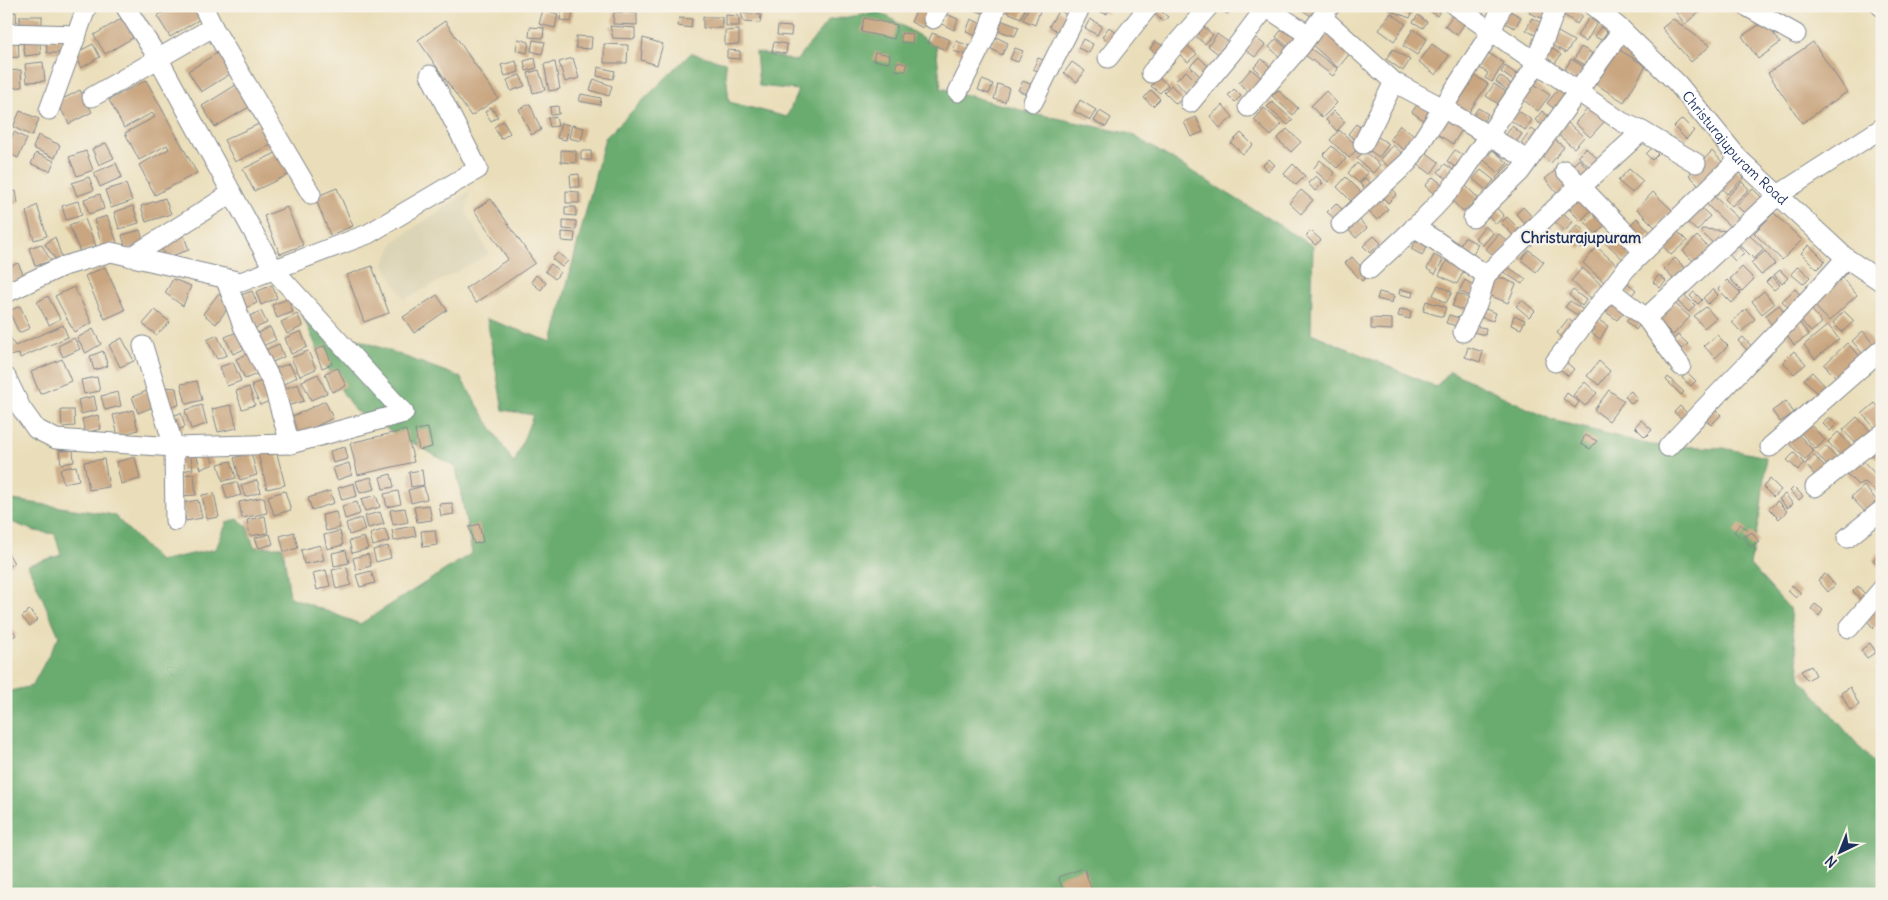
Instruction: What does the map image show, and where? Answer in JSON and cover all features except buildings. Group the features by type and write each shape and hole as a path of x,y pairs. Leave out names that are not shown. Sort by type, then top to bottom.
{"street":[{"path":"49,110 87,6"},
{"path":"6,377 22,408 36,429 56,439 174,447 290,444 404,413 274,270 158,58 125,6"},
{"path":"203,6 213,27 311,194"},
{"path":"958,92 987,34 996,6"},
{"path":"1033,102 1081,6"},
{"path":"1108,58 1149,6"},
{"path":"1151,73 1209,6"},
{"path":"1456,6 1490,32 1622,122 1642,131 1696,163"},
{"path":"1341,224 1409,161 1490,32 1502,6"},
{"path":"1370,269 1448,192 1488,137 1532,71 1557,6"},
{"name":"Christurajupuram Road","path":"1593,6 1622,30 1677,82 1739,159 1846,258 1882,282"},
{"path":"1746,6 1796,34"},
{"path":"1190,103 1266,7 1309,35"},
{"path":"1248,107 1309,35 1326,11 1394,82 1443,108 1528,160"},
{"path":"92,97 213,27"},
{"path":"1473,218 1520,172 1622,30"},
{"path":"6,33 77,35"},
{"path":"6,293 61,267 111,252 241,282 368,234 478,169 430,74"},
{"path":"1363,144 1394,82"},
{"path":"1646,318 1778,195 1882,128"},
{"path":"1463,332 1478,302 1486,275 1569,195 1581,187 1642,131"},
{"path":"1555,362 1610,290 1643,251 1739,159"},
{"path":"1565,170 1643,251"},
{"path":"131,257 232,193"},
{"path":"1414,227 1486,275"},
{"path":"1668,446 1805,305 1846,258"},
{"path":"225,278 243,326 273,384 290,444"},
{"path":"1610,290 1646,318 1681,366"},
{"path":"143,346 174,447 175,521"},
{"path":"1770,447 1882,349"},
{"path":"1815,488 1882,434"},
{"path":"1847,538 1882,510"},
{"path":"1849,628 1882,590"}],"shaded area":[{"path":"470,191 466,212 489,254 404,300 384,264 394,241"}],"green space":[{"path":"880,12 936,46 941,88 1028,112 1131,134 1313,246 1311,333 1436,387 1450,371 1552,420 1651,445 1723,448 1766,457 1761,509 1750,565 1789,608 1801,679 1882,773 1882,894 6,894 6,692 32,686 59,636 28,565 61,555 55,534 35,531 6,520 6,499 114,515 159,561 216,549 227,522 238,519 247,526 254,547 283,547 290,597 360,624 472,553 456,467 355,411 324,364 297,303 338,354 357,339 460,377 514,464 533,415 503,410 487,319 552,342 605,138 691,53 725,62 729,102 787,117 798,90 759,86 756,52 796,61 829,20"}],"district":[{"name":"Christurajupuram","path":"1581,238"}]}
